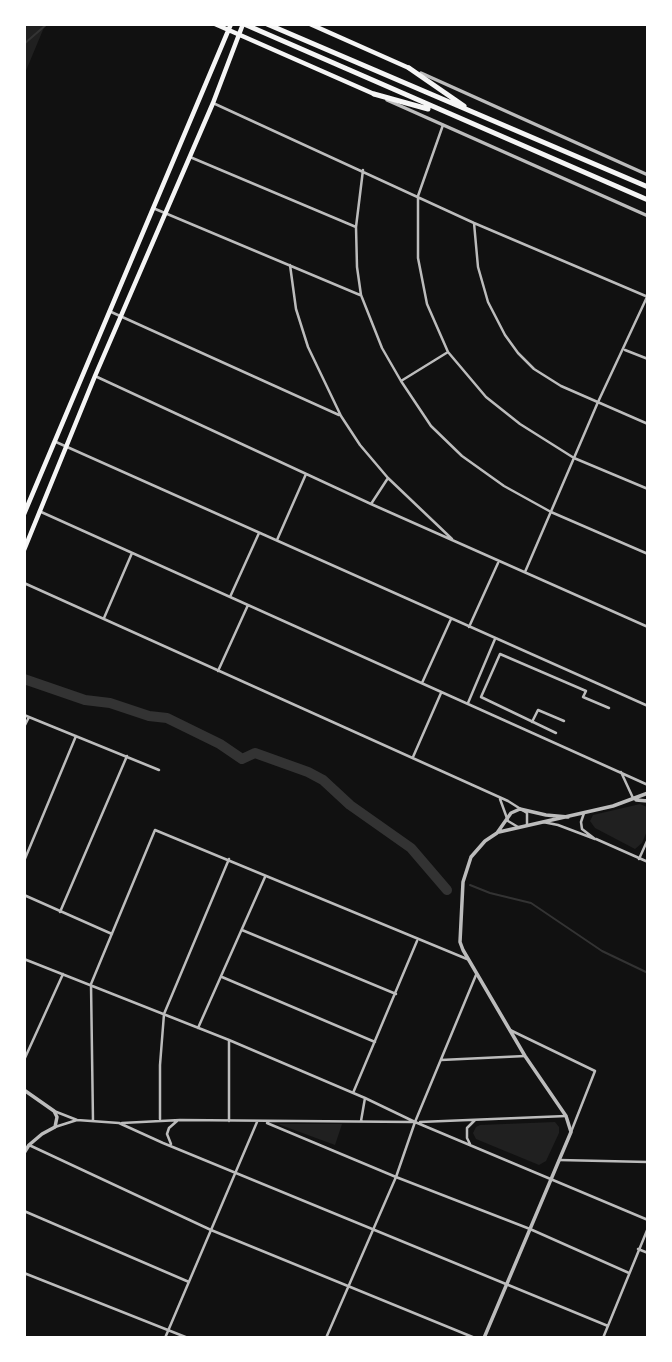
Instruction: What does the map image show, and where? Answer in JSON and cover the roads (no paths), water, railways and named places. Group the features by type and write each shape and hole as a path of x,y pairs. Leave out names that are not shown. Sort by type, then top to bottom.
{"highway":[{"path":"244,24 648,200"},
{"path":"267,24 648,187"},
{"path":"409,68 476,114"},
{"path":"374,94 444,113"}],"main road":[{"path":"215,24 230,27 240,34 374,94"},
{"path":"24,550 38,511 213,103 244,24"},
{"path":"310,24 409,68"},
{"path":"24,514 230,27"},
{"path":"192,117 198,120 202,128"}],"street":[{"path":"409,68 648,175"},
{"path":"374,94 648,216"},
{"path":"213,103 474,223 647,297 598,402 525,572"},
{"path":"443,125 418,196 418,258 427,304 448,352 486,397 520,424 574,458 648,489"},
{"path":"190,157 356,228"},
{"path":"363,170 356,228 361,295 382,348 431,426 462,456 504,486 551,512 648,554"},
{"path":"153,208 361,295"},
{"path":"474,223 478,267 488,302 505,335 534,369 561,386 648,424"},
{"path":"290,265 296,309 308,347 341,416 359,445 388,478 454,541"},
{"path":"109,311 341,416"},
{"path":"624,349 648,359"},
{"path":"401,381 448,352"},
{"path":"95,376 371,504 648,627"},
{"path":"55,441 648,706"},
{"path":"277,540 306,474"},
{"path":"371,504 388,478"},
{"path":"38,511 648,785"},
{"path":"230,597 259,532"},
{"path":"104,618 131,553"},
{"path":"469,626 499,561"},
{"path":"24,583 497,796 523,810 529,817 523,827"},
{"path":"219,671 248,606"},
{"path":"422,683 452,619"},
{"path":"468,703 495,638"},
{"path":"556,733 481,697 497,657 502,654 586,691 583,697 609,708"},
{"path":"483,668 491,672"},
{"path":"413,757 442,692"},
{"path":"532,722 538,710 564,721"},
{"path":"24,727 27,716 159,770"},
{"path":"24,861 76,736"},
{"path":"60,912 127,756"},
{"path":"621,772 634,800"},
{"path":"497,833 634,800 648,793"},
{"path":"497,796 513,825 523,827"},
{"path":"634,800 648,801"},
{"path":"568,817 516,810 507,817 497,833 478,848 465,870 460,942 467,959 525,1056 566,1116 571,1132"},
{"path":"584,813 582,829 595,839"},
{"path":"543,822 595,839 648,862"},
{"path":"93,1121 91,984 155,830 467,959"},
{"path":"639,859 648,839"},
{"path":"160,1120 164,1014 229,859"},
{"path":"198,1028 265,877"},
{"path":"24,895 112,934"},
{"path":"242,930 396,994"},
{"path":"353,1093 418,940"},
{"path":"24,959 229,1040 648,1220"},
{"path":"24,1060 63,974"},
{"path":"326,1338 396,1177 415,1122 477,974"},
{"path":"222,977 376,1042"},
{"path":"484,1338 595,1071 510,1030"},
{"path":"229,1040 229,1121"},
{"path":"441,1060 525,1056"},
{"path":"24,1090 54,1111 77,1120 119,1123 160,1120 415,1122 566,1116"},
{"path":"361,1121 365,1098"},
{"path":"54,1111 57,1117 55,1127"},
{"path":"24,1153 42,1134 77,1120"},
{"path":"173,1147 167,1134 172,1124 180,1120"},
{"path":"470,1144 467,1128 475,1120"},
{"path":"165,1338 257,1122"},
{"path":"263,1122 530,1229 629,1273"},
{"path":"119,1123 608,1326"},
{"path":"29,1145 211,1230 475,1338"},
{"path":"559,1160 648,1162"},
{"path":"24,1211 189,1282"},
{"path":"603,1338 648,1228"},
{"path":"638,1249 648,1253"},
{"path":"24,1273 188,1338"}],"waterway":[{"path":"24,44 47,24"},
{"path":"24,679 85,700 110,703 149,716 167,718 220,744 242,759 255,753 308,772 323,780 350,805 411,848 447,890"},
{"path":"470,885 531,903 602,951 648,973"}]}
